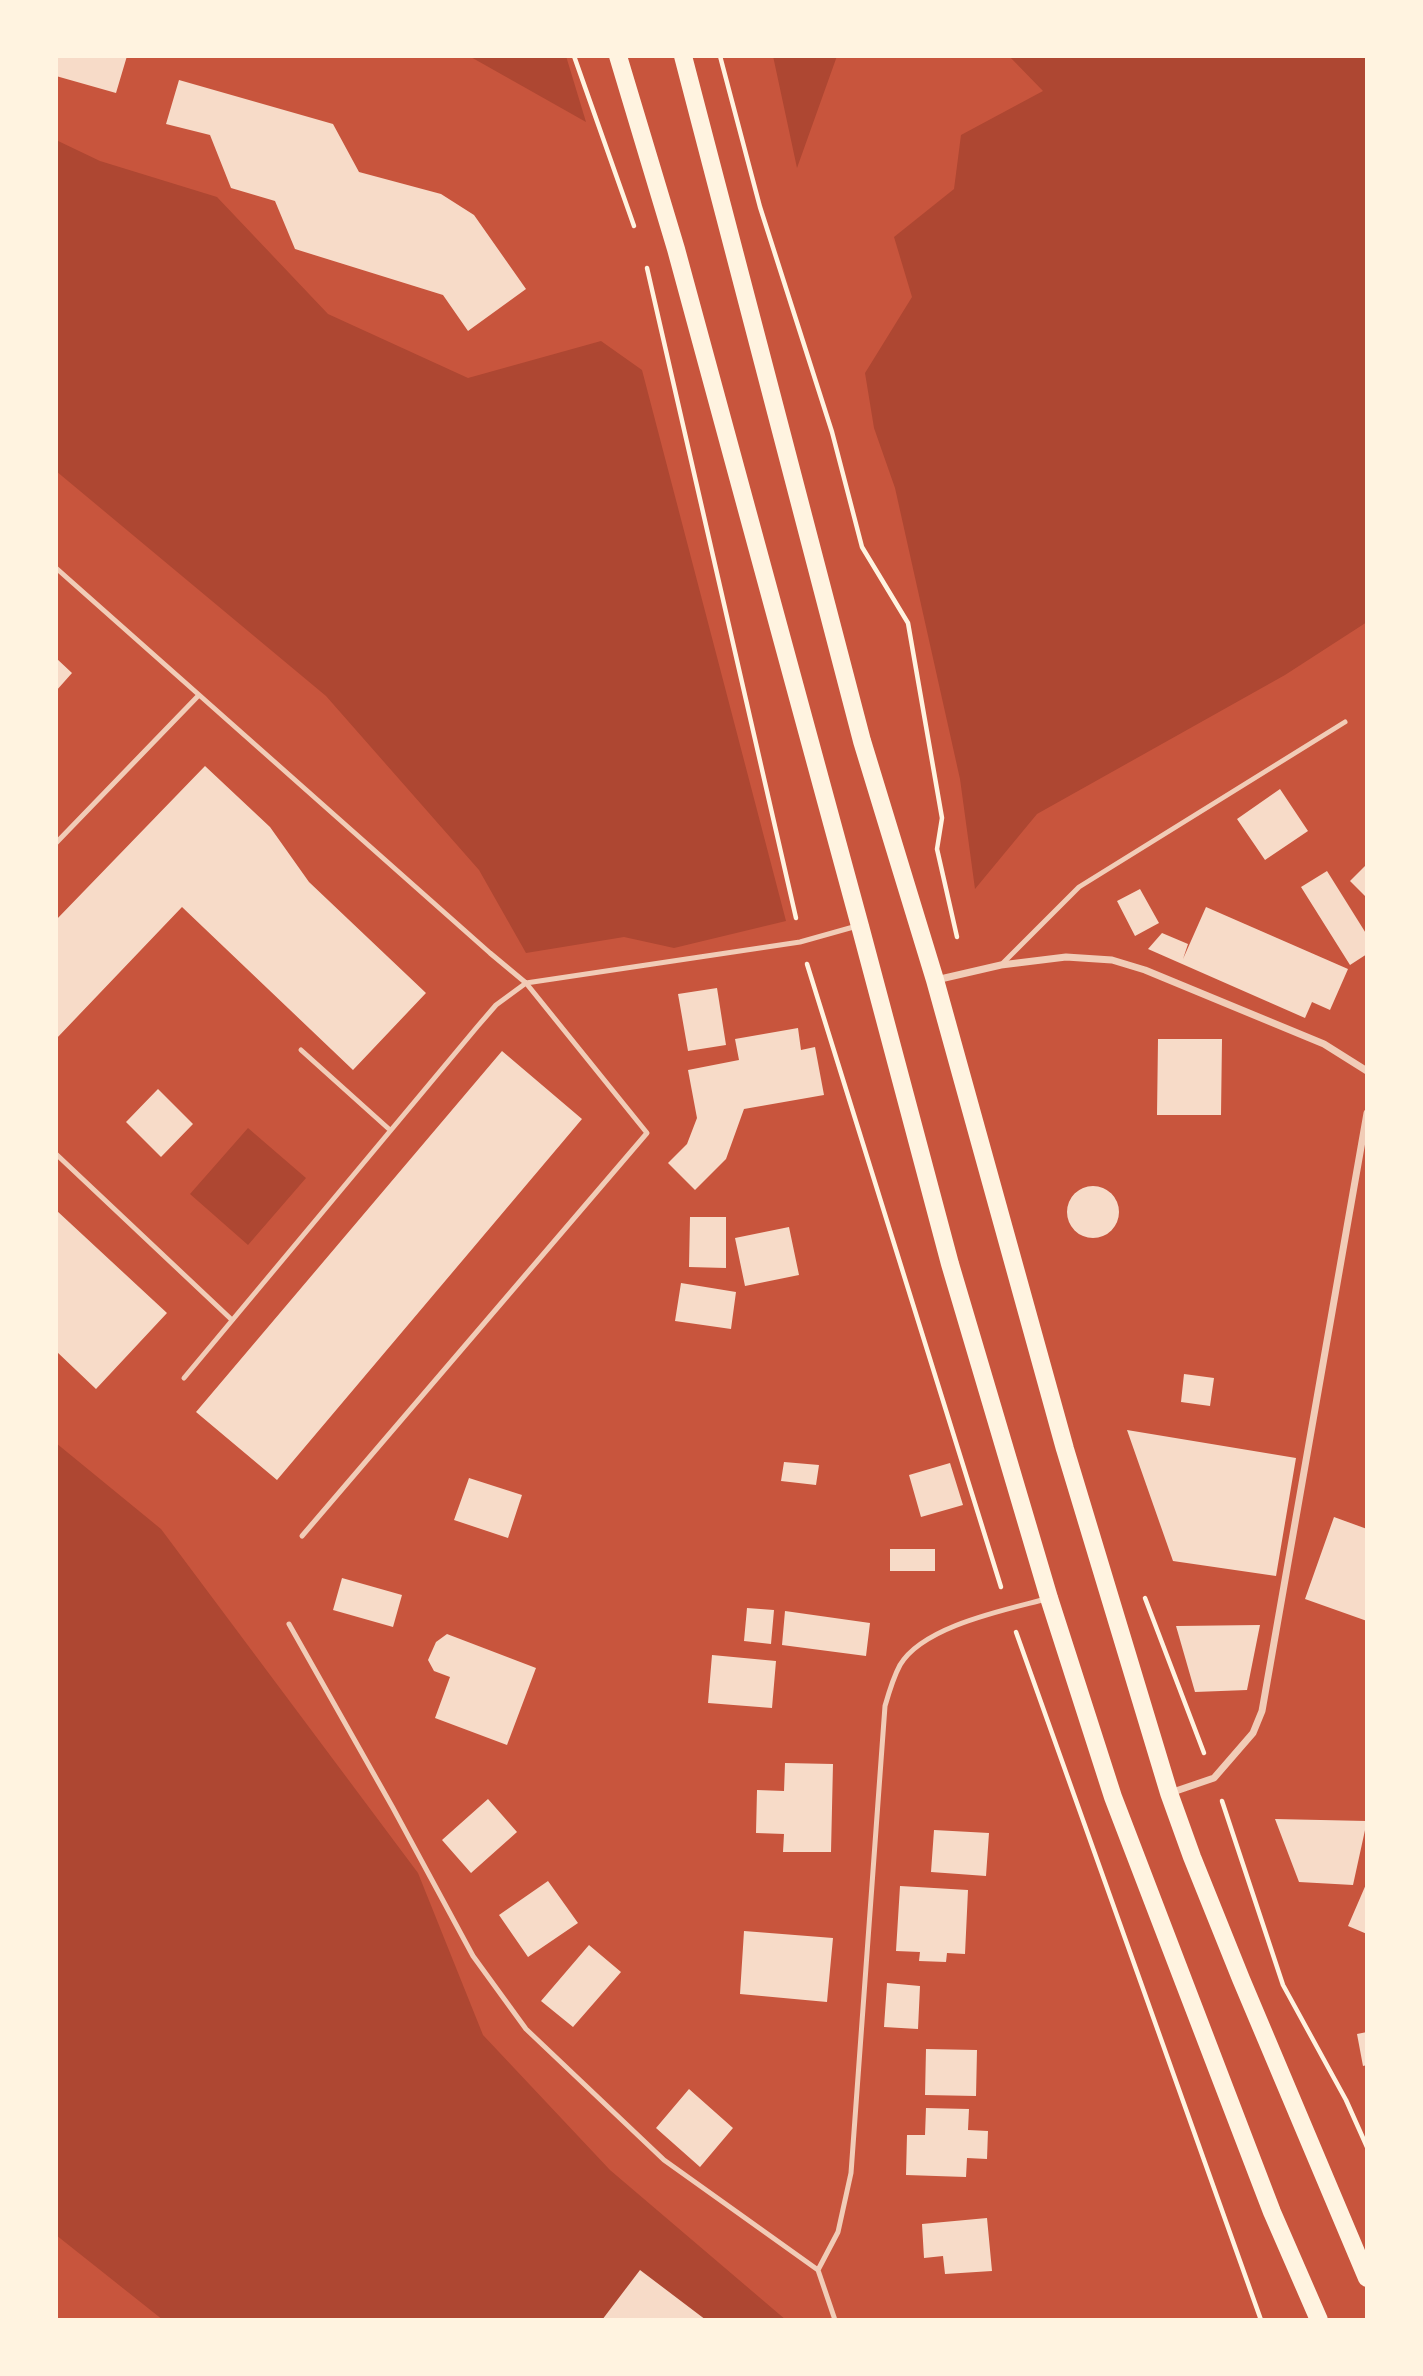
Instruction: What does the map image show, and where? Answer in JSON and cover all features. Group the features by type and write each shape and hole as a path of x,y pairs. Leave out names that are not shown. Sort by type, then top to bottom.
{"main road":[{"path":"618,56 676,249 950,1264 1049,1598 1114,1797 1272,2212 1319,2320"},
{"path":"684,56 862,741 935,980 1065,1449 1169,1793 1231,1955 1367,2278"}],"street":[{"path":"935,980 1002,965 1066,957 1112,960 1145,970 1324,1044 1367,1071"},
{"path":"1169,1793 1214,1778 1253,1733 1262,1711 1367,1113"}],"lane":[{"path":"56,568 526,983 647,1133 302,1536"},
{"path":"56,843 199,695"},
{"path":"1002,965 1079,887 1345,722"},
{"path":"184,1378 496,1005 526,983 800,942 860,926"},
{"path":"301,1050 390,1130"},
{"path":"56,1154 232,1320"},
{"path":"818,2270 838,2232 851,2173 885,1706 890,1689 901,1663 925,1642 967,1620 1049,1598"},
{"path":"289,1624 473,1956 526,2029 664,2160 818,2270 835,2320"}],"path":[{"path":"720,56 760,206 832,432 862,547 908,623 942,818 937,849 964,972"},
{"path":"1145,1598 1214,1778 1283,1985 1346,2100 1367,2147"}],"shaded area":[{"path":"469,56 566,56 586,122"},
{"path":"773,56 837,56 797,168"},
{"path":"1009,56 1367,56 1367,622 1285,675 1037,814 975,889 960,779 895,488 874,428 865,373 912,297 894,237 954,189 961,135 1043,91"},
{"path":"56,140 100,161 217,197 328,314 468,378 601,341 642,370 786,921 674,948 624,937 526,953 479,870 326,696 56,471"},
{"path":"248,1128 306,1178 248,1245 190,1194"},
{"path":"56,1443 161,1529 418,1873 483,2035 610,2170 786,2320 163,2320 56,2235"}],"building":[{"path":"56,56 127,56 116,93 56,76"},
{"path":"179,80 333,124 359,172 441,194 474,215 526,289 468,331 443,295 295,249 275,201 231,188 210,135 166,124"},
{"path":"56,658 72,673 56,691"},
{"path":"205,766 270,827 309,882 426,993 353,1070 182,907 56,1039 56,920"},
{"path":"1280,789 1308,831 1265,860 1237,819"},
{"path":"1367,864 1367,898 1350,881"},
{"path":"1327,871 1367,935 1367,954 1350,965 1301,887"},
{"path":"1140,889 1159,923 1135,936 1117,901"},
{"path":"1206,907 1348,969 1330,1010 1312,1002 1305,1018 1148,949 1162,933 1188,944 1183,959"},
{"path":"717,988 726,1045 688,1051 678,994"},
{"path":"798,1028 801,1050 815,1047 824,1095 744,1109 726,1159 695,1190 668,1163 687,1144 697,1118 688,1070 739,1060 735,1039"},
{"path":"1158,1039 1222,1039 1221,1115 1157,1115"},
{"path":"502,1051 582,1119 277,1480 196,1412"},
{"path":"158,1089 193,1124 161,1157 126,1122"},
{"path":"1093,1186 1103,1188 1111,1194 1117,1202 1117,1222 1111,1230 1103,1236 1093,1238 1083,1236 1075,1230 1069,1222 1067,1212 1069,1202 1075,1194 1083,1188"},
{"path":"56,1210 167,1313 96,1389 56,1351"},
{"path":"690,1217 726,1217 726,1268 689,1267"},
{"path":"789,1227 799,1275 745,1286 735,1238"},
{"path":"681,1283 736,1292 731,1329 675,1321"},
{"path":"1184,1374 1214,1378 1210,1406 1181,1402"},
{"path":"1127,1430 1296,1458 1276,1576 1173,1561"},
{"path":"784,1462 819,1465 816,1485 781,1481"},
{"path":"950,1463 963,1505 921,1517 909,1475"},
{"path":"469,1478 522,1495 508,1538 454,1520"},
{"path":"1334,1517 1367,1529 1367,1621 1305,1599"},
{"path":"890,1549 935,1549 935,1571 890,1571"},
{"path":"342,1578 402,1595 393,1627 333,1610"},
{"path":"747,1608 774,1610 771,1644 744,1641"},
{"path":"785,1611 870,1623 866,1656 782,1645"},
{"path":"1260,1625 1247,1690 1195,1692 1176,1626"},
{"path":"447,1634 536,1668 507,1745 435,1718 450,1677 434,1671 428,1660 436,1642"},
{"path":"712,1655 776,1661 772,1708 708,1703"},
{"path":"785,1763 833,1764 831,1852 783,1852 784,1834 756,1833 757,1790 784,1791"},
{"path":"488,1799 517,1832 471,1873 442,1840"},
{"path":"1275,1819 1367,1821 1353,1885 1299,1882"},
{"path":"934,1830 989,1833 986,1876 931,1872"},
{"path":"548,1881 578,1923 528,1957 499,1915"},
{"path":"1367,1882 1367,1934 1348,1926"},
{"path":"900,1886 968,1890 965,1954 947,1953 946,1962 919,1961 920,1952 896,1951"},
{"path":"744,1931 833,1938 827,2002 740,1994"},
{"path":"589,1945 621,1972 573,2027 541,2001"},
{"path":"887,1983 920,1986 918,2029 884,2027"},
{"path":"1367,2032 1367,2065 1363,2066 1357,2034"},
{"path":"926,2049 977,2050 976,2096 925,2095"},
{"path":"689,2089 733,2128 700,2167 656,2128"},
{"path":"926,2108 969,2109 968,2130 988,2131 987,2159 967,2158 966,2177 906,2175 907,2135 925,2135"},
{"path":"987,2218 992,2271 945,2274 943,2256 924,2258 922,2224"},
{"path":"640,2270 706,2320 602,2320"}]}
